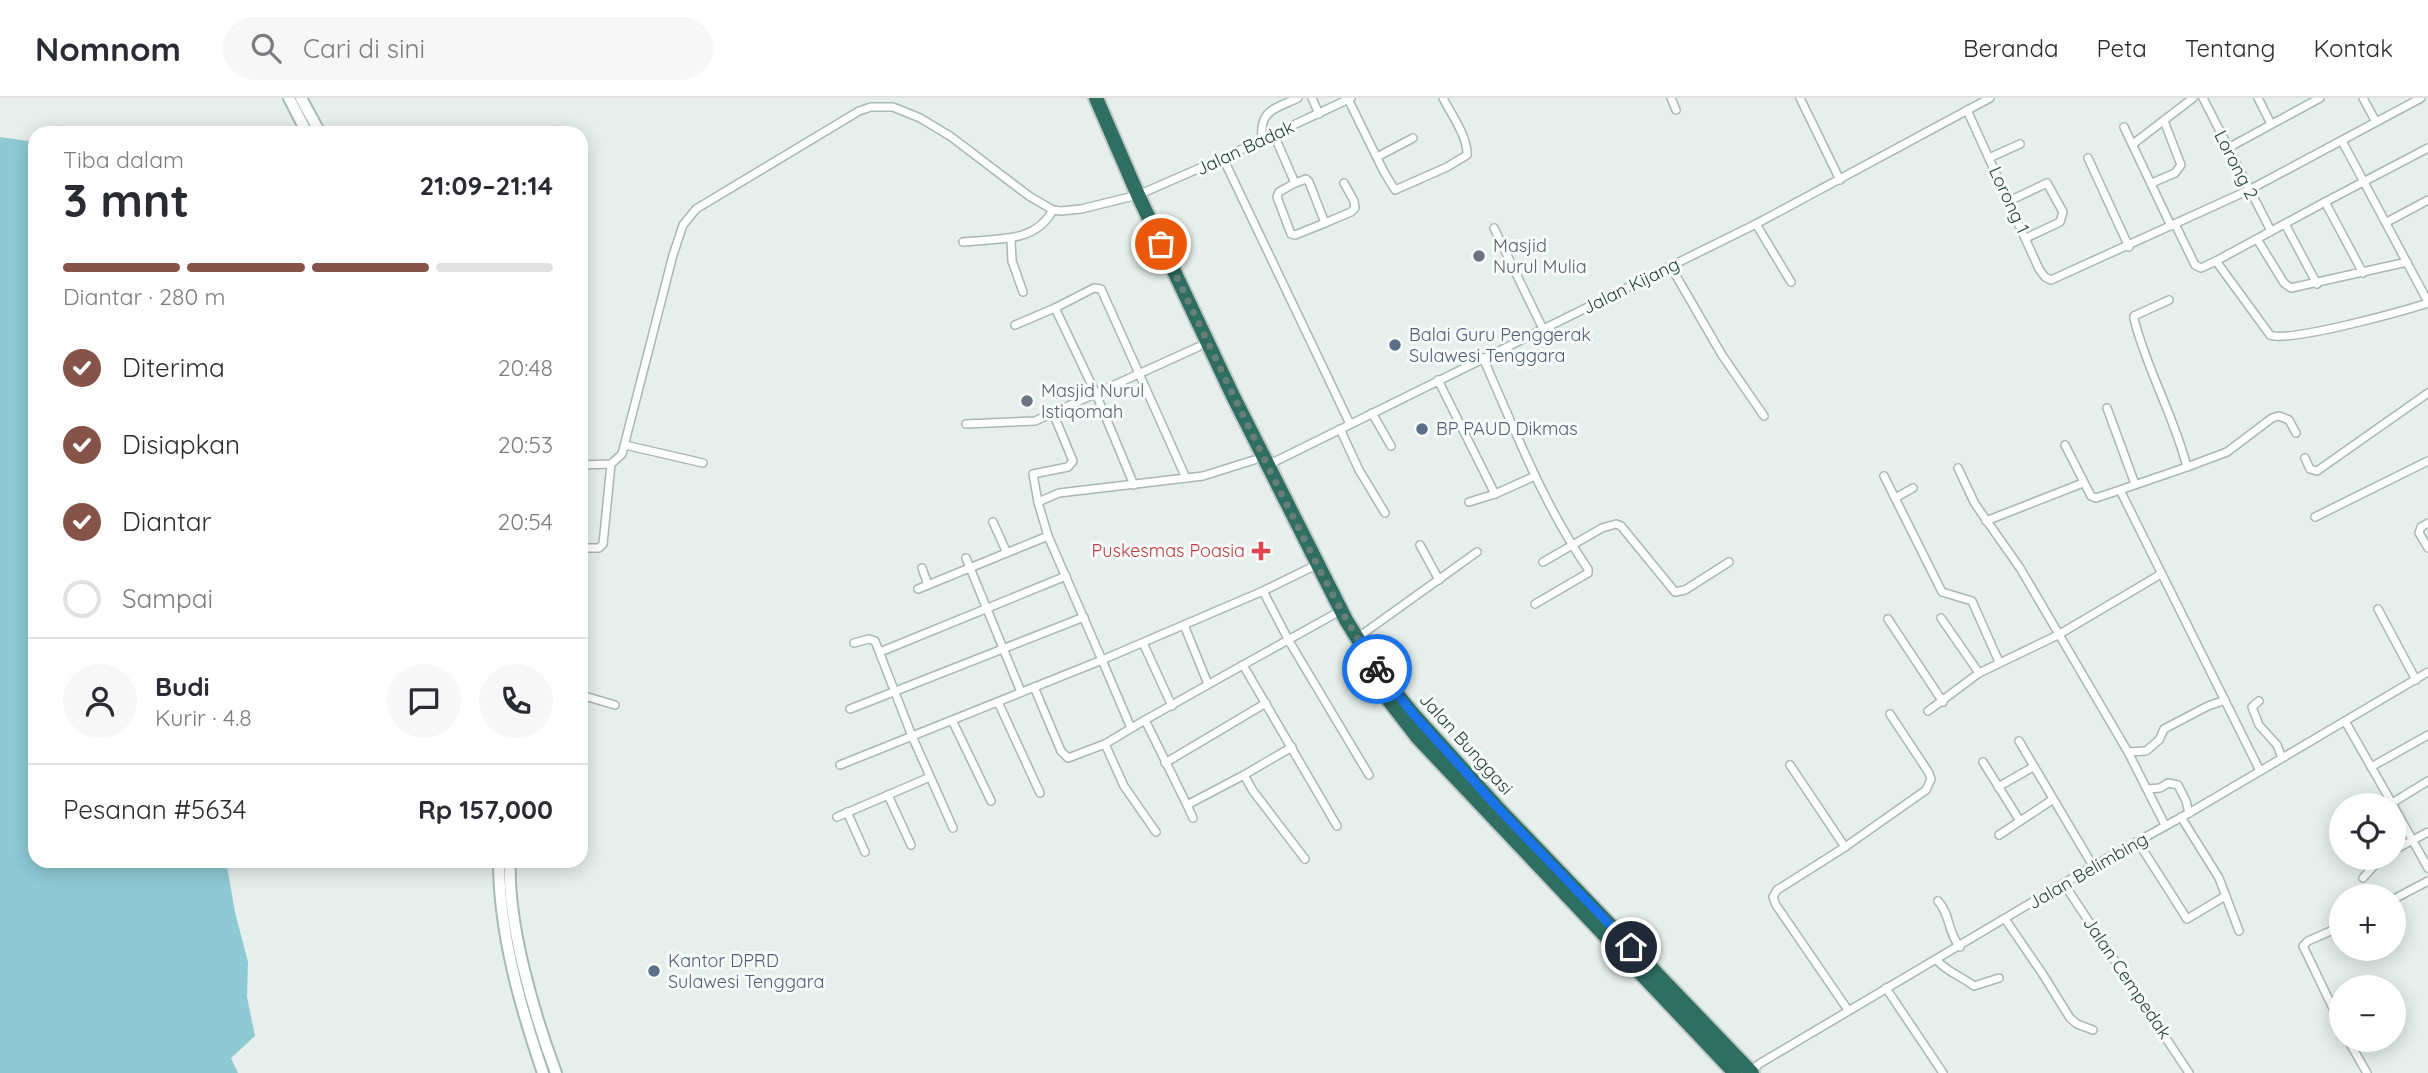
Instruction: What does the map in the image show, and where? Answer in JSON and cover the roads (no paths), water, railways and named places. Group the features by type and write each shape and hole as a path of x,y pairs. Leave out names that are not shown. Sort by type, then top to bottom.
{"highway":[{"path":"1087,98 1134,196"},
{"path":"1096,98 1134,196"},
{"name":"Jalan Bunggasi","path":"1134,196 1198,346 1261,463"},
{"name":"Jalan Bunggasi","path":"1134,196 1300,540 1357,638 1423,734"},
{"name":"Jalan Bunggasi","path":"1300,540 1310,568 1333,615 1370,675 1735,1073"},
{"name":"Jalan Bunggasi","path":"1493,811 1751,1073"}],"street":[{"path":"289,98 309,126"},
{"path":"301,98 310,126"},
{"path":"1262,140 1261,127 1265,116 1271,110 1298,98"},
{"path":"1312,98 1318,114"},
{"path":"1350,99 1395,190 1467,155 1464,140 1443,98"},
{"path":"1671,98 1676,110"},
{"path":"1800,98 1840,180"},
{"name":"Jalan Kijang","path":"1038,502 1059,493 1214,474 1261,463 1340,429 1671,267 1840,180 1990,98"},
{"path":"2133,144 2193,98"},
{"name":"Lorong 2","path":"2203,98 2271,231"},
{"path":"2258,98 2271,124"},
{"path":"2228,148 2320,98"},
{"path":"2363,98 2376,122"},
{"path":"2088,158 2129,247 2249,190 2421,98"},
{"name":"Jalan Badak","path":"1053,210 1081,209 1134,196 1350,99"},
{"path":"588,465 611,464 620,458 673,255 688,217 711,199 859,111 871,107 892,107 920,118 950,136 1029,196 1053,210 1039,227 1011,240 996,238 963,242"},
{"name":"Lorong 1","path":"1967,110 2045,277 2050,280 2058,278 2129,247"},
{"path":"2151,183 2175,173 2180,165 2164,121"},
{"path":"2124,127 2173,225 2195,265 2201,268 2428,148"},
{"path":"1274,135 1295,183"},
{"path":"1377,157 1413,138"},
{"path":"2217,261 2270,335 2277,338 2402,312 2428,303 2342,141"},
{"path":"1989,158 2020,144"},
{"path":"1223,158 1350,424"},
{"path":"1325,223 1308,180 1304,179 1279,192 1277,197 1291,234 1295,235 1325,223 1350,212 1355,208 1344,183"},
{"path":"2009,201 2047,183 2063,212 2060,222 2026,238"},
{"path":"2386,222 2428,200"},
{"path":"2325,202 2362,273"},
{"path":"2285,223 2317,284"},
{"path":"1756,224 1791,282"},
{"path":"1494,228 1544,329"},
{"path":"2257,239 2286,286 2291,288 2407,261"},
{"path":"1011,240 1012,261 1023,292"},
{"path":"1671,267 1722,355 1764,416"},
{"path":"1015,325 1094,288 1100,288 1141,373 1186,478"},
{"path":"2169,300 2141,311 2134,319 2187,467"},
{"path":"1055,308 1096,394 1134,485"},
{"path":"966,424 1030,422 1198,346"},
{"path":"1483,358 1535,477 1571,545 1588,569 1587,573 1535,604"},
{"path":"1437,380 1495,494"},
{"path":"2305,458 2310,469 2317,471 2428,393"},
{"path":"2107,408 2135,484"},
{"path":"1053,413 1073,461 1068,467 1033,474 1038,502 1048,536 1131,728"},
{"path":"1373,413 1391,446"},
{"path":"2066,445 2083,483 2091,496 2096,498 2227,452 2272,418 2279,416 2290,420 2296,433"},
{"path":"1340,429 1359,470 1385,513"},
{"path":"625,445 703,463"},
{"path":"2315,517 2428,461"},
{"path":"588,548 599,548 603,544 611,464"},
{"path":"1958,468 1986,521 2020,568 2128,752 2165,825"},
{"path":"1884,476 1942,592 1972,601 1999,662"},
{"path":"1469,502 1535,477"},
{"path":"1986,521 2083,483"},
{"path":"1895,498 1913,488"},
{"path":"2120,490 2260,771"},
{"path":"993,522 1007,553"},
{"path":"2427,548 2419,530 2428,523"},
{"path":"1543,562 1602,528 1619,524 1671,589 1677,592 1685,590 1729,562"},
{"path":"918,589 1048,536"},
{"path":"1420,545 1439,580"},
{"path":"1357,638 1477,552"},
{"path":"966,558 1021,692"},
{"path":"922,568 929,585"},
{"path":"840,765 1143,643 1310,568"},
{"path":"1928,711 1979,673 2058,635 2161,574"},
{"path":"880,652 1066,576"},
{"path":"1263,591 1289,641 1369,775"},
{"path":"2378,609 2416,680"},
{"path":"1034,687 1065,758 1075,757 1105,744 1333,615"},
{"path":"850,709 1084,617"},
{"path":"1941,618 1979,673"},
{"path":"1888,619 1943,702"},
{"path":"1184,625 1208,684"},
{"path":"854,643 871,639 880,652 912,736 953,828"},
{"path":"1143,643 1172,706"},
{"path":"1243,665 1338,827"},
{"name":"Jalan Belimbing","path":"1751,1073 1759,1064 1848,1010 2428,672"},
{"path":"588,697 615,705"},
{"path":"2128,752 2146,751 2159,740 2164,729 2225,700"},
{"path":"2259,701 2252,706 2259,725 2277,745 2282,758"},
{"path":"998,702 1040,793"},
{"path":"1165,763 1266,703"},
{"path":"1848,1010 1773,897 1777,891 1917,797 1930,784 1929,773 1890,714"},
{"path":"952,720 991,801"},
{"path":"1145,720 1193,818"},
{"path":"2345,721 2386,793"},
{"path":"2371,767 2428,735"},
{"path":"2019,741 2093,866"},
{"path":"1105,744 1124,786 1156,832"},
{"path":"1186,805 1292,747"},
{"path":"1983,761 2020,821"},
{"path":"1790,765 1845,847"},
{"path":"1998,787 2033,767"},
{"path":"1244,775 1259,800 1305,859"},
{"path":"837,817 930,777"},
{"path":"2406,796 2428,781"},
{"path":"2147,789 2160,788 2168,783 2178,785 2189,813"},
{"path":"888,795 911,845"},
{"path":"1999,835 2052,800"},
{"path":"847,812 865,852"},
{"path":"2181,817 2219,878 2239,931"},
{"path":"2406,828 2428,868"},
{"path":"2406,844 2428,832"},
{"path":"2138,842 2187,919 2222,898"},
{"path":"499,868 506,940 545,1059 552,1072"},
{"path":"510,868 514,921 545,1059"},
{"path":"2364,878 2371,870"},
{"path":"2406,893 2428,881"},
{"name":"Jalan Cempedak","path":"2064,884 2187,1070"},
{"path":"1938,901 1946,911 1950,934 1960,947"},
{"path":"2005,919 2070,1018 2093,1030"},
{"path":"2329,932 2308,941 2304,946 2329,999"},
{"path":"1937,960 1974,986 1999,978"},
{"path":"1886,988 1943,1073"},
{"path":"2355,1052 2367,1073"},
{"path":"2175,1073 2187,1070"}],"water":[{"path":"0,137 28,141 28,868 227,868 248,962 247,997 255,1036 231,1058 238,1073 0,1073"}],"place":[{"name":"Masjid Nurul Mulia","path":"1479,256"},
{"name":"Balai Guru Penggerak Sulawesi Tenggara","path":"1395,345"},
{"name":"Masjid Nurul Istiqomah","path":"1027,401"},
{"name":"BP PAUD Dikmas","path":"1422,429"},
{"name":"Puskesmas Poasia","path":"1261,551"},
{"name":"Kantor DPRD Sulawesi Tenggara","path":"654,971"}]}
